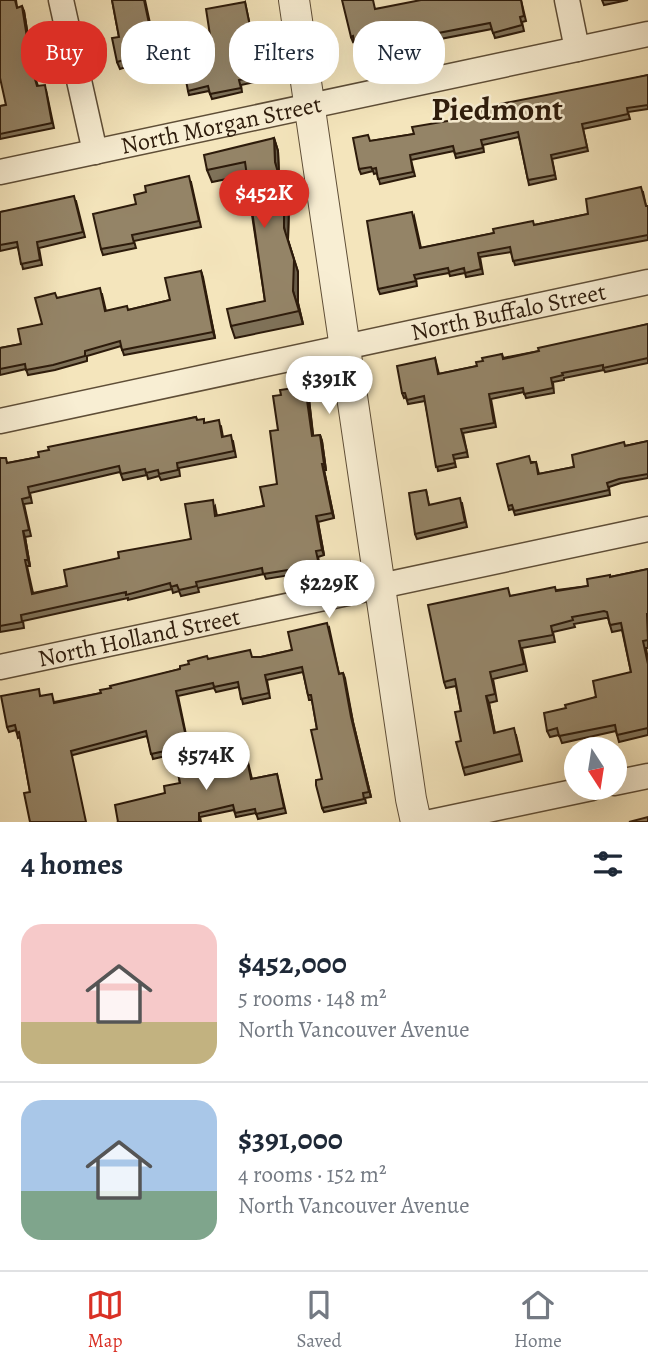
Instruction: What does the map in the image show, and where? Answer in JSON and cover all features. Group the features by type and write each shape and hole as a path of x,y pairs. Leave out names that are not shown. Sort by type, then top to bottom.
{"street":[{"path":"61,0 95,152"},
{"path":"294,0 416,822"},
{"path":"566,0 577,49"},
{"name":"North Morgan Street","path":"0,172 648,34"},
{"name":"North Buffalo Street","path":"0,421 648,282"},
{"name":"North Holland Street","path":"0,667 648,529"},
{"path":"627,780 648,776"},
{"path":"431,822 564,794"}],"building":[{"path":"0,0 15,0 17,8 22,6 24,21 21,21 21,84 45,85 52,123 0,134 0,106 6,105 0,78"},
{"path":"112,0 144,0 148,21 121,21 121,61 117,62 112,38 119,37"},
{"path":"342,0 373,0 375,9 421,0 521,0 524,16 520,17 522,25 493,33 490,23 445,32 445,21 353,21 351,37"},
{"path":"245,2 249,21 229,21 229,84 240,84 241,88 210,94 208,86 188,91 187,84 215,84 215,21 208,21 206,9"},
{"path":"648,75 648,105 627,108 628,114 582,124 587,147 551,155 555,175 528,180 518,132 481,140 483,148 455,154 453,146 410,155 413,172 378,179 376,168 359,169 353,138 368,135 370,141 414,134 412,127 477,116 476,112 485,110 485,107"},
{"path":"274,138 275,162 284,193 284,228 294,260 293,291 299,311 231,326 227,309 265,301 245,162 207,170 204,155"},
{"path":"189,176 199,221 132,235 134,243 101,249 93,214 136,204 134,195 146,192 145,186"},
{"path":"641,187 648,206 648,235 513,261 510,247 478,253 481,269 465,273 464,268 449,272 448,268 414,275 416,281 378,289 367,221 412,212 420,248 494,233 493,229 533,221 534,225 588,214 586,199"},
{"path":"74,196 83,232 37,242 40,260 21,264 17,242 0,245 0,212"},
{"path":"201,271 213,332 122,350 120,341 85,351 85,356 53,365 26,370 25,364 0,369 0,348 21,344 18,329 42,324 35,298 55,293 57,298 100,288 105,311 127,306 128,310 170,300 165,278"},
{"path":"648,324 648,358 603,368 603,365 562,373 563,375 551,378 553,388 524,394 523,388 489,394 494,423 461,429 467,452 453,455 455,463 436,467 424,396 407,400 405,393 402,393 397,366 435,358 438,374 477,366 476,362 483,361 482,358 502,354 503,359 539,351 538,348"},
{"path":"301,387 302,394 306,393 312,436 320,435 322,464 332,513 316,516 322,550 316,551 319,565 263,574 262,568 196,582 197,586 179,590 177,585 171,587 170,583 126,595 126,592 21,615 22,622 0,626 0,458 6,458 7,463 39,457 38,452 49,450 48,447 196,417 197,420 204,419 204,423 219,420 222,437 231,435 234,451 177,463 178,470 159,474 158,470 146,473 145,469 121,474 119,466 28,487 30,497 22,499 29,530 23,531 28,560 25,560 32,594 67,586 64,570 119,558 118,552 191,539 185,504 213,500 215,516 264,506 260,487 277,484 270,431 278,430 273,396 281,395 280,390"},
{"path":"648,441 648,474 607,483 609,490 514,511 512,505 508,506 497,464 529,456 531,463 536,462 538,474 574,467 572,455 624,442 625,446"},
{"path":"426,490 429,505 460,498 465,522 415,534 409,493"},
{"path":"648,569 648,640 643,641 648,664 648,728 617,735 615,725 559,736 557,728 547,731 544,713 596,697 593,681 631,672 621,623 610,625 607,612 604,611 572,617 573,620 551,626 553,635 519,641 524,664 490,672 495,694 486,696 494,733 514,728 520,754 463,768 456,742 461,741 455,712 461,711 455,679 444,682 428,605 508,588 510,596 555,587 556,591 588,586 587,579"},
{"path":"327,623 339,674 343,673 369,792 363,793 364,799 322,808 316,780 322,779 311,730 317,729 311,695 308,695 302,667 265,675 269,693 241,699 238,682 214,687 213,683 176,691 188,746 151,754 146,731 71,751 86,822 30,822 24,793 30,792 19,732 17,733 15,725 7,727 1,696 39,689 40,696 52,694 54,703 101,693 100,690 111,688 110,686 180,669 180,666 189,664 188,661 207,656 208,659 250,650 252,657 261,657 292,650 288,632"},
{"path":"196,748 199,764 246,754 251,779 277,774 284,808 256,814 255,809 235,813 233,805 199,813 199,822 118,822 115,805 165,793 164,786 180,783 174,752"},
{"path":"648,817 648,822 629,822"}],"district":[{"name":"Piedmont","path":"497,109"}]}
